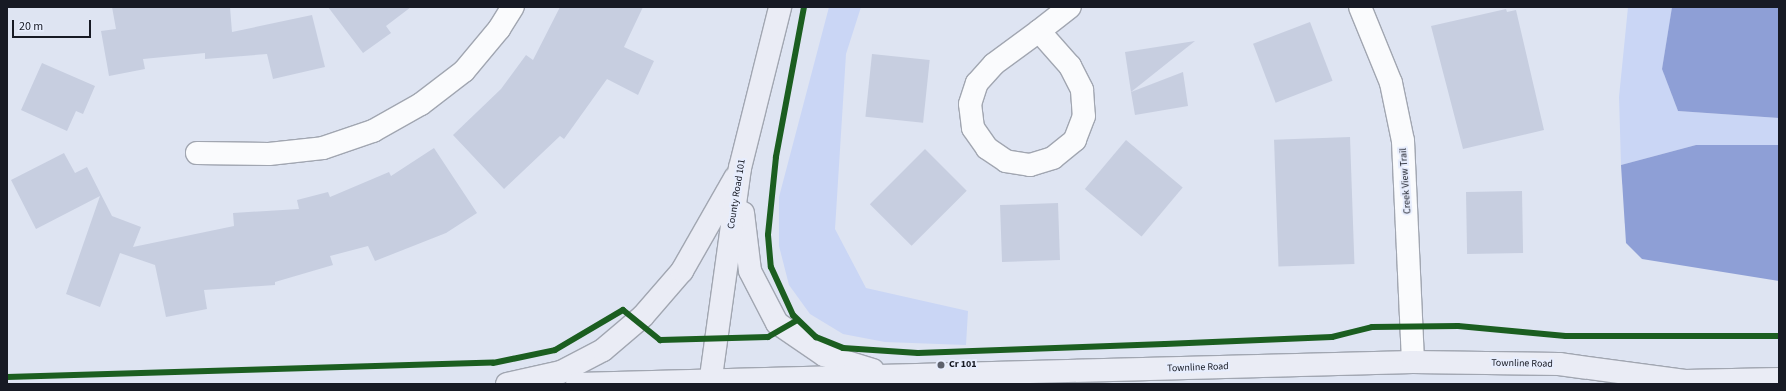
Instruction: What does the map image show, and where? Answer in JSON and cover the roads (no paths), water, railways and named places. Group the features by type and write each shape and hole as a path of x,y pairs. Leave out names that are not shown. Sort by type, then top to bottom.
{"main road":[{"name":"County Road 101","path":"710,383 740,168 780,7"},
{"path":"740,168 750,271 778,323 824,355 859,367 911,376"},
{"path":"507,384 560,372 575,365 603,350 643,316 682,271 740,168"},
{"name":"Townline Road","path":"577,384 710,383 1413,362 1559,364 1675,382 1779,379"}],"street":[{"path":"197,153 269,154 323,148 373,131 421,104 464,71 513,7"},
{"path":"1039,31 1070,66 1082,90 1084,116 1075,140 1053,158 1030,164 1006,162 987,148 973,128 970,104 977,82 994,64 1070,7"},
{"name":"Creek View Trail","path":"1360,7 1391,82 1403,141 1413,362"}],"water":[{"path":"1672,7 1779,7 1779,118 1678,111 1662,69"},
{"path":"1696,145 1779,145 1779,281 1642,259 1626,243 1621,165"}],"place":[{"name":"Cr 101","path":"941,365"}]}
